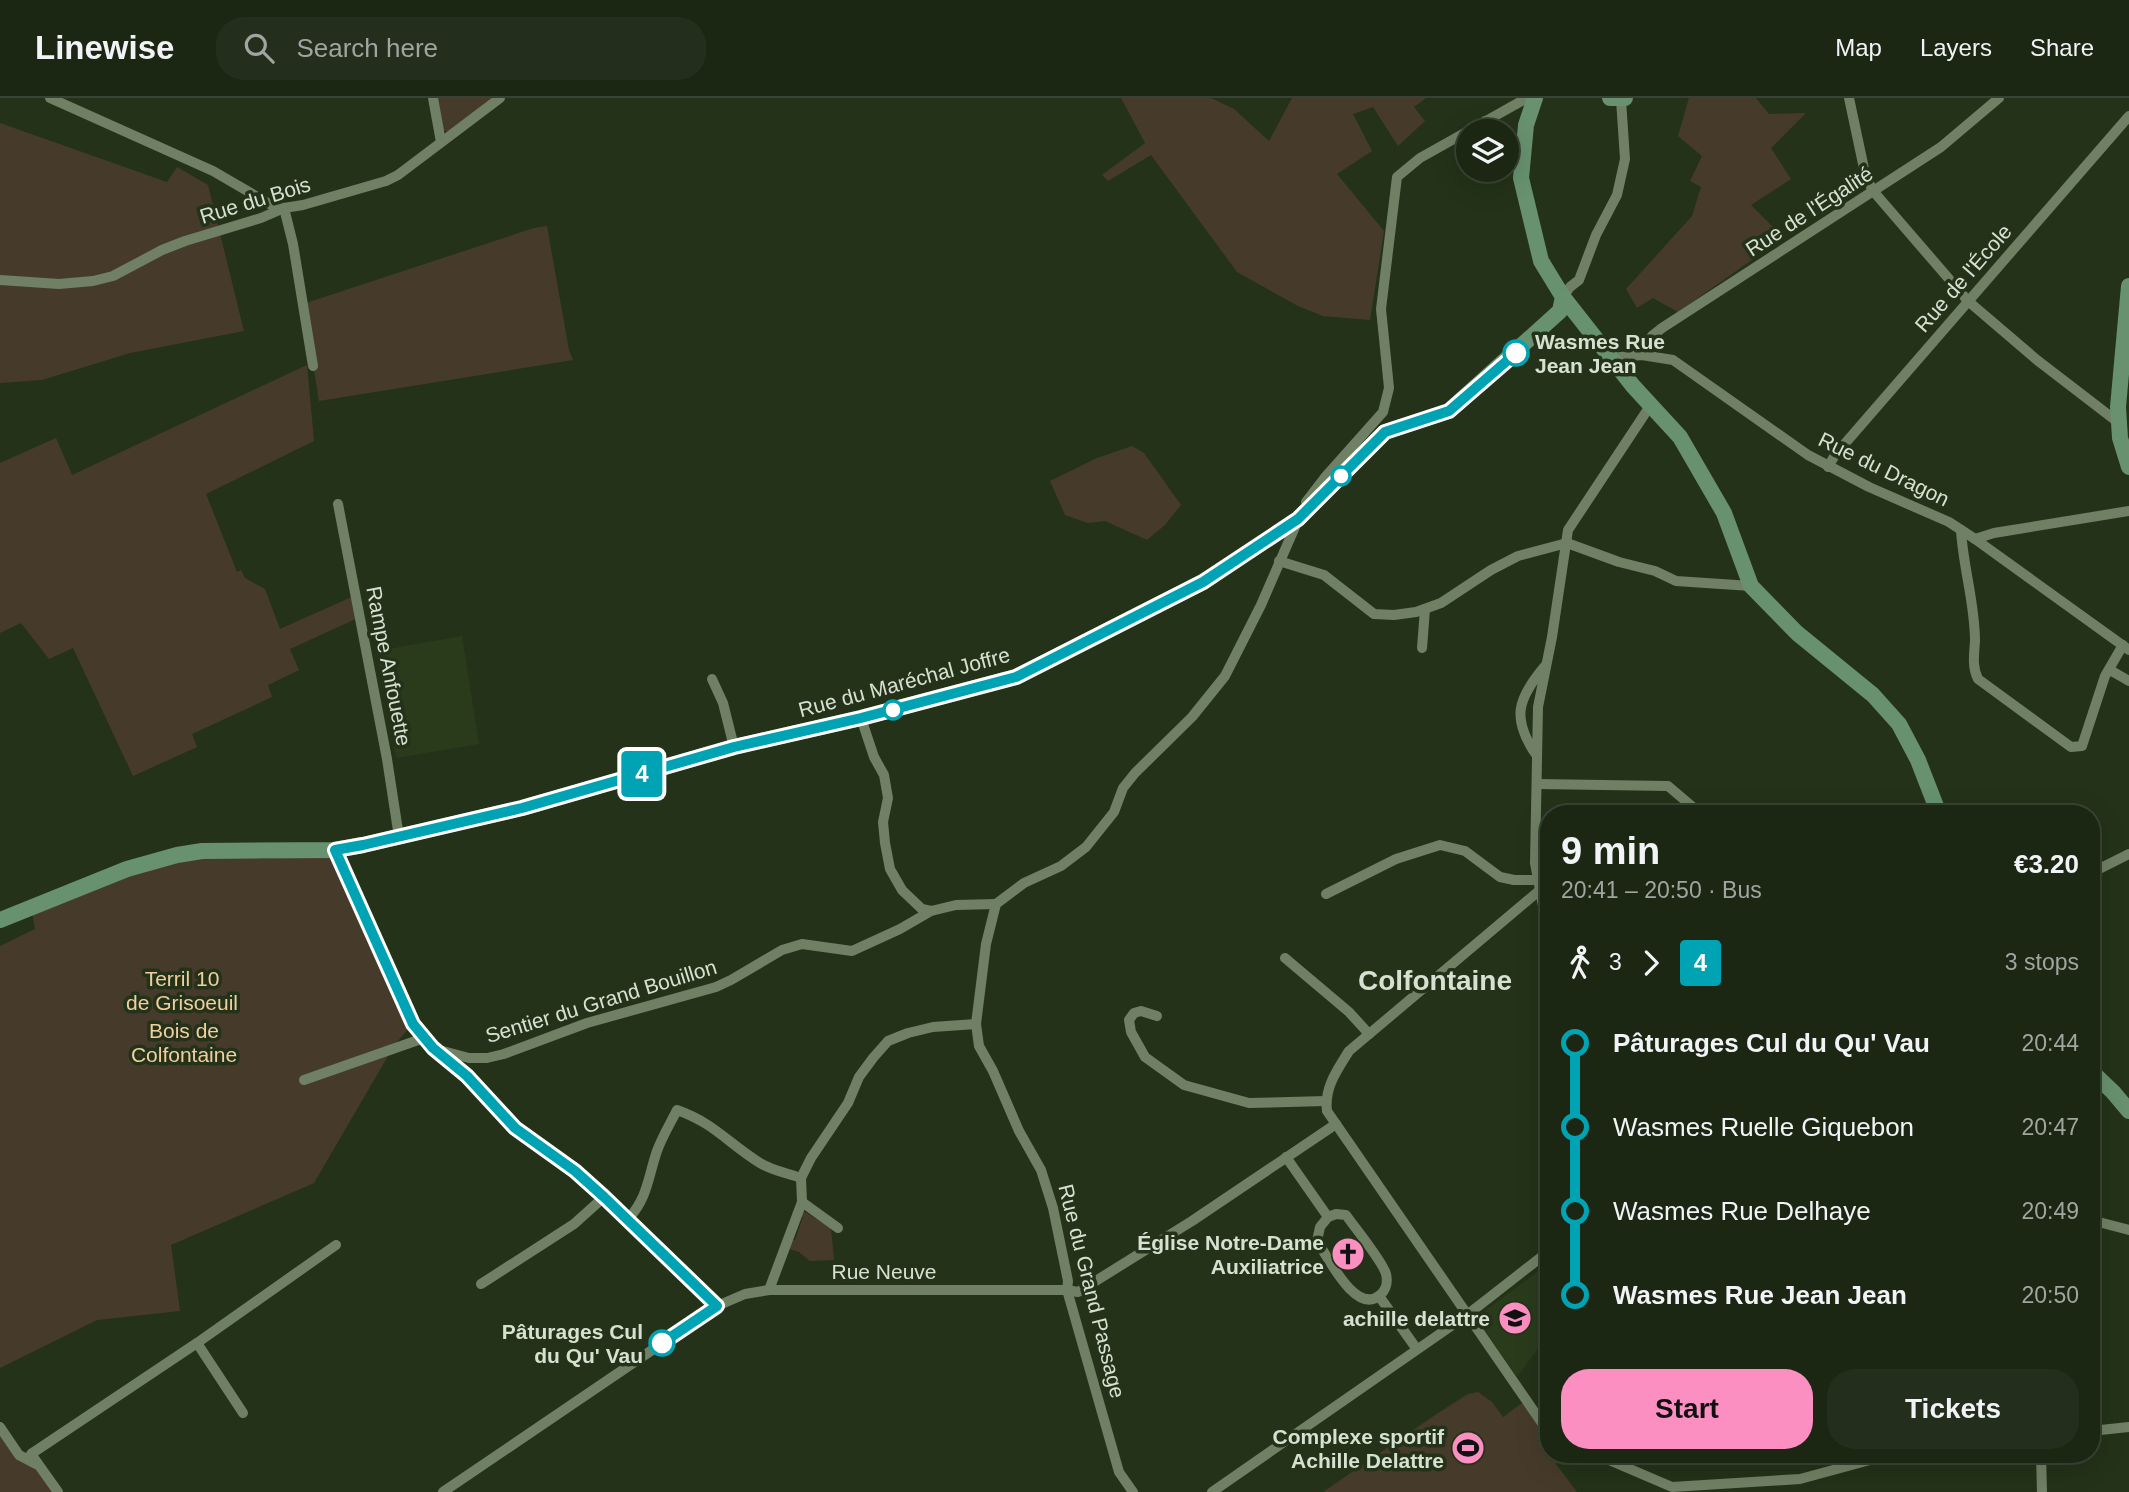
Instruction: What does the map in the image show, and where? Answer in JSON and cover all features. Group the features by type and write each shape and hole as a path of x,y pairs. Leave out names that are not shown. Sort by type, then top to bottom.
{"street":[{"path":"50,98 213,172 274,206 284,208 293,244 313,366"},
{"path":"433,98 441,142"},
{"name":"Rue du Bois","path":"0,280 59,284 113,276 162,250 284,208 386,181 398,175 500,98"},
{"path":"1489,119 1527,98"},
{"path":"1535,98 1526,125 1521,178 1541,261 1563,297 1611,358 1650,406 1680,437 1724,513 1751,586 1797,634 1890,711 1909,741 1935,805"},
{"path":"1849,98 1866,178 1874,192 1968,301 2037,360 2119,423"},
{"name":"Rue de l'Égalité","path":"1642,355 1652,336 1662,328 1874,192 1941,146 1999,98"},
{"name":"Rue du Maréchal Joffre","path":"1,917 127,869 177,855 202,851 335,850 399,837 534,804 734,747 861,718 1016,677 1203,582 1298,519 1385,432 1449,411 1560,311 1563,297 1579,280 1596,235 1617,195 1625,159 1619,99"},
{"name":"Rue de l'École","path":"1828,467 1835,455 2129,116"},
{"path":"861,718 874,757 884,775 888,798 883,822 890,869 902,890 922,909 930,911 956,905 996,904 1024,883 1061,866 1086,847 1114,812 1123,788 1192,717 1226,677 1245,641 1306,502 1383,412 1389,388 1381,309 1397,177 1419,158 1456,137"},
{"path":"1519,143 1524,145"},
{"path":"2129,286 2118,407 2121,442 2129,467"},
{"name":"Rue du Dragon","path":"1611,358 1642,355 1673,360 1771,431 1828,467 1961,530 2126,648"},
{"path":"1540,890 1535,863 1538,707 1568,530 1650,406"},
{"name":"Rampe Anfouette","path":"338,503 385,747 399,837"},
{"path":"1975,539 1994,533 2129,510"},
{"path":"1961,530 1962,549 1975,614 1973,670 1978,679 2071,747 2081,746 2105,676 2126,648"},
{"path":"1279,561 1324,575 1374,614 1394,615 1425,609 1441,603 1491,570 1518,556 1567,543 1619,562 1655,571 1676,581 1751,586"},
{"path":"1422,648 1425,609"},
{"path":"1537,756 1525,738 1519,719 1522,696 1547,663"},
{"path":"2110,670 2129,681"},
{"path":"712,679 723,703 734,747"},
{"path":"1536,784 1668,786 1690,805"},
{"path":"1326,894 1396,859 1440,845 1465,851 1500,877 1539,885"},
{"path":"335,850 413,1024 424,1038 467,1076 515,1128 569,1166 629,1218 717,1306"},
{"path":"2100,868 2129,854"},
{"path":"1539,885 1349,1051 1333,1076 1326,1101 1327,1111 1540,1420"},
{"path":"769,1290 802,1202 801,1178 848,1102 859,1077 888,1041 933,1027 976,1024 986,944 996,904"},
{"name":"Sentier du Grand Bouillon","path":"433,1048 469,1058 504,1054 587,1023 716,987 732,981 782,950 802,944 852,951 900,929 930,911"},
{"path":"1285,958 1349,1012 1368,1034"},
{"path":"1157,1016 1141,1011 1134,1013 1129,1020 1131,1032 1146,1057 1184,1085 1249,1103 1326,1101"},
{"name":"Rue du Grand Passage","path":"976,1024 979,1046 993,1070 1019,1131 1041,1170 1053,1208 1068,1281 1067,1290 1119,1472 1133,1492"},
{"path":"304,1080 424,1038"},
{"path":"2100,1080 2129,1111"},
{"path":"629,1218 646,1195 658,1148 677,1110 716,1128 762,1164 801,1178"},
{"name":"Rue Neuve","path":"443,1492 717,1306 745,1294 769,1290 1078,1292 1192,1221 1336,1124"},
{"path":"1286,1157 1328,1217"},
{"path":"481,1284 574,1224 604,1197"},
{"path":"802,1202 838,1228"},
{"path":"1346,1215 1386,1273 1386,1287 1379,1296 1368,1300 1353,1295 1317,1241 1320,1227 1328,1217 1346,1215"},
{"path":"2100,1222 2129,1230"},
{"path":"58,1492 31,1454 197,1343 336,1245"},
{"path":"1212,1492 1467,1315 1540,1258"},
{"path":"1379,1296 1416,1349"},
{"path":"197,1343 243,1413"},
{"path":"0,1427 19,1455 39,1465"},
{"path":"2100,1430 2129,1427"},
{"path":"1616,1463 1672,1487 1800,1479 1859,1463"},
{"path":"2041,1463 2042,1492"}],"shaded area":[{"path":"462,636 479,744 396,758 377,651"},
{"name":"achille delattre","path":"1540,1270 1540,1346 1517,1377 1480,1323 1482,1313"}],"green space":[{"path":"437,98 494,98 449,132 442,130"},
{"path":"1121,98 1211,98 1234,109 1269,141 1292,98 1426,98 1414,107 1425,121 1398,146 1373,107 1353,114 1372,151 1337,174 1384,231 1370,320 1323,316 1298,306 1237,272 1151,155 1108,181 1102,175 1145,143"},
{"path":"1689,98 1756,98 1769,114 1806,113 1771,148 1791,179 1751,205 1776,230 1749,244 1756,257 1678,312 1653,298 1637,308 1626,289 1692,216 1701,187 1690,181 1702,156 1678,136"},
{"path":"0,123 167,182 177,167 208,185 244,331 130,353 42,380 0,383"},
{"path":"547,226 573,360 319,401 303,304"},
{"path":"307,365 314,441 206,494 237,572 241,570 245,578 265,589 280,629 356,595 360,617 290,649 299,670 268,685 272,697 192,734 197,747 133,776 73,648 49,659 21,623 0,633 0,463 56,438 72,475"},
{"path":"1132,446 1144,453 1181,505 1165,525 1147,540 1105,521 1088,523 1065,515 1050,481 1097,458"},
{"name":"Bois de Colfontaine","path":"335,850 413,1024 395,1044 314,1183 171,1245 180,1311 97,1320 0,1368 0,946 35,929 31,907 202,851 263,859"},
{"path":"805,1212 831,1228 834,1260 810,1261 799,1252 785,1248 787,1238 795,1240 803,1217 799,1215"},
{"name":"Complexe sportif Achille Delattre","path":"1478,1392 1492,1402 1503,1417 1526,1400 1540,1417 1540,1463 1556,1463 1577,1492 1323,1492 1435,1415 1468,1394"},
{"path":"0,1430 58,1492 0,1492"}],"bus line":[{"name":"4","path":"662,1343 717,1306 629,1218 575,1171 515,1128 467,1076 424,1038 413,1024 335,850 522,808 734,747 861,718 1016,677 1203,582 1298,519 1385,432 1449,411 1516,353"}],"place":[{"name":"Wasmes Rue Jean Jean","path":"1516,353"},
{"name":"Église Notre-Dame Auxiliatrice","path":"1348,1254"},
{"name":"achille delattre","path":"1515,1318"},
{"name":"Pâturages Cul du Qu' Vau","path":"662,1343"},
{"name":"Complexe sportif Achille Delattre","path":"1468,1448"}],"district":[{"name":"Colfontaine","path":"1435,980"}],"park label":[{"name":"Terril 10 de Grisoeuil","path":"182,990"}]}
